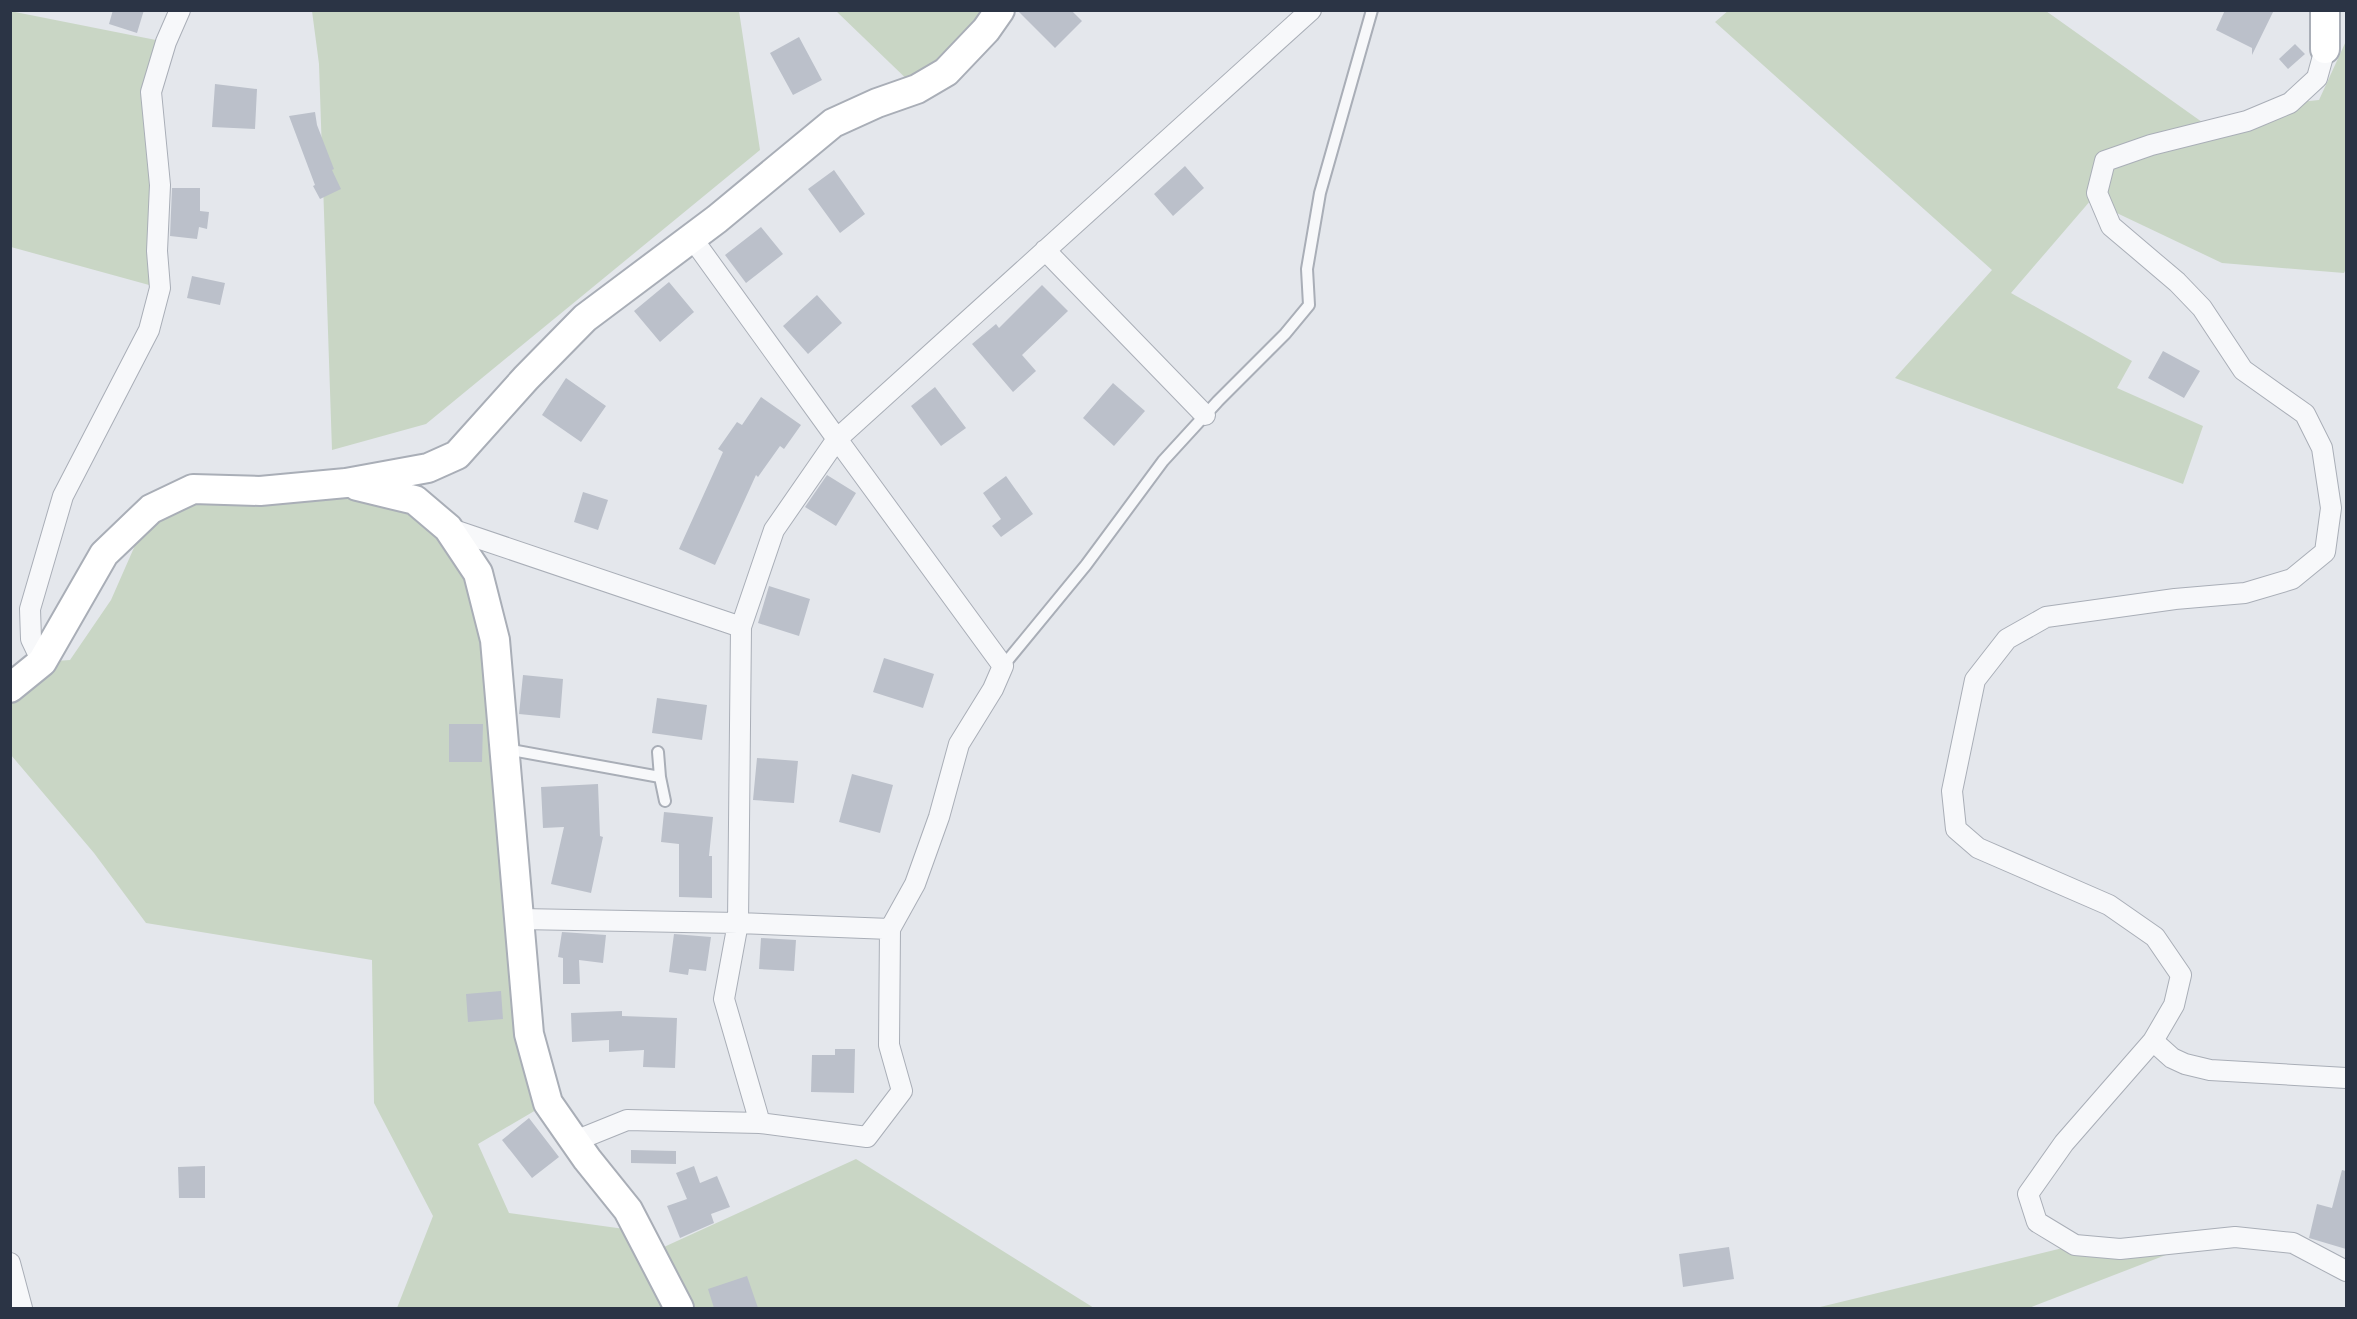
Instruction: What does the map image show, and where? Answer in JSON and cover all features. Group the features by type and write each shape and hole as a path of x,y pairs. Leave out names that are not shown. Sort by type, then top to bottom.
{"street":[{"path":"42,662 31,639 30,609 63,496 149,330 160,288 157,251 160,185 151,93 166,42 180,10"},
{"path":"10,688 42,662 104,554 151,509 193,489 260,491 346,483 428,468 457,455 526,378 585,318 692,238 832,123 877,103 917,89 946,72 986,30 1000,10"},
{"path":"760,1123 723,999 738,923 741,627 774,530 837,439 1311,10"},
{"path":"2325,10 2325,49 2317,78 2290,103 2247,121 2151,145 2105,161 2097,193 2111,226 2177,282 2202,308 2243,370 2305,414 2322,448 2331,508 2325,552 2292,579 2245,593 2175,599 2046,616 2007,639 1975,680 1953,791 1956,829 1978,848 2109,905 2155,936 2181,975 2174,1005 2153,1041 2064,1143 2028,1194 2037,1222 2075,1245 2120,1249 2235,1237 2293,1243 2346,1271"},
{"path":"575,1141 627,1120 760,1123 867,1137 902,1091 889,1045 890,929 915,884 939,817 959,744 993,689 1003,666 692,238"},
{"path":"1046,250 1205,415"},
{"path":"346,483 415,500 448,528 478,573 493,631 529,1034 548,1103 628,1210 679,1308"},
{"path":"448,528 741,627"},
{"path":"519,919 738,923 890,929"},
{"path":"2153,1041 2172,1058 2185,1064 2210,1070 2346,1078"},
{"path":"10,1263 22,1308"}],"lane":[{"path":"1003,666 1086,565 1163,462 1205,415 1285,334 1309,305 1307,268 1320,193 1372,10"},
{"path":"505,749 660,777"},
{"path":"658,752 665,801"}],"green space":[{"path":"1729,10 2046,11 2209,127 2290,103 2319,100 2346,41 2346,269 2344,273 2222,263 2102,206 2097,193 2011,293 2132,361 2117,388 2203,426 2183,484 1895,378 1992,270 1715,22"},
{"path":"10,11 166,42 151,93 160,288 11,247"},
{"path":"312,11 739,11 760,150 426,424 332,450 319,64"},
{"path":"836,11 1000,11 917,89"},
{"path":"304,487 415,500 486,604 548,1103 478,1144 509,1213 639,1231 653,1252 856,1159 1094,1308 397,1308 433,1216 374,1103 372,960 146,923 94,853 11,755 10,689 42,662 70,660 111,600 151,509"},
{"path":"2202,1241 2029,1308 1816,1308 2075,1245"}],"building":[{"path":"113,10 144,10 137,33 109,24"},
{"path":"1017,10 1071,10 1082,21 1055,48"},
{"path":"2225,10 2274,10 2252,55 2252,48 2216,30"},
{"path":"799,37 822,80 793,95 770,53"},
{"path":"2295,44 2305,54 2288,69 2279,59"},
{"path":"215,84 257,89 255,129 212,127"},
{"path":"315,112 317,125 334,169 332,170 341,189 320,199 313,186 315,185 289,116"},
{"path":"1185,166 1204,188 1173,216 1154,194"},
{"path":"834,170 865,214 840,233 808,189"},
{"path":"172,188 200,188 200,211 209,212 207,229 199,227 197,239 170,236"},
{"path":"761,227 783,254 746,283 725,255"},
{"path":"192,276 225,283 220,305 187,298"},
{"path":"669,282 694,312 660,342 634,311"},
{"path":"1042,285 1068,311 1022,355 1036,371 1013,392 972,344 996,324 999,328"},
{"path":"817,295 842,323 808,354 783,326"},
{"path":"2163,351 2200,371 2184,398 2148,378"},
{"path":"566,378 606,406 581,442 542,415"},
{"path":"1113,383 1145,411 1114,446 1083,418"},
{"path":"935,387 966,428 941,446 911,406"},
{"path":"761,397 801,425 784,449 780,446 758,477 756,475 715,565 679,549 723,452 718,449 737,422 742,425"},
{"path":"827,475 856,493 836,526 805,507"},
{"path":"1006,476 1033,514 1001,537 992,526 1001,519 983,493"},
{"path":"583,492 608,500 598,530 574,522"},
{"path":"769,586 810,599 799,636 758,623"},
{"path":"884,658 934,674 923,708 873,692"},
{"path":"523,675 563,679 560,718 519,714"},
{"path":"657,698 707,705 702,740 652,733"},
{"path":"449,724 483,724 482,762 449,762"},
{"path":"757,758 798,761 794,803 753,800"},
{"path":"852,774 893,785 880,833 839,822"},
{"path":"598,784 600,836 603,837 591,893 551,884 564,827 543,828 541,787"},
{"path":"664,812 713,817 709,856 712,856 712,898 679,897 679,844 661,842"},
{"path":"562,932 606,935 603,963 579,960 580,984 563,984 563,958 558,957"},
{"path":"674,934 711,937 706,971 689,969 688,975 669,972"},
{"path":"761,938 796,940 794,971 759,969"},
{"path":"501,991 503,1019 468,1022 466,994"},
{"path":"622,1011 622,1016 677,1018 675,1068 643,1067 644,1050 609,1052 609,1040 572,1042 571,1013"},
{"path":"835,1049 855,1049 854,1093 811,1092 812,1055 835,1055"},
{"path":"529,1118 559,1157 532,1178 502,1140"},
{"path":"631,1150 676,1151 676,1164 631,1163"},
{"path":"205,1166 205,1198 179,1198 178,1167"},
{"path":"694,1166 700,1183 717,1176 730,1207 711,1214 714,1223 680,1238 667,1206 687,1199 676,1173"},
{"path":"2342,1170 2346,1171 2346,1249 2309,1238 2317,1204 2332,1208"},
{"path":"1729,1247 1734,1279 1683,1287 1679,1254"},
{"path":"747,1276 758,1308 714,1308 708,1289"}]}
